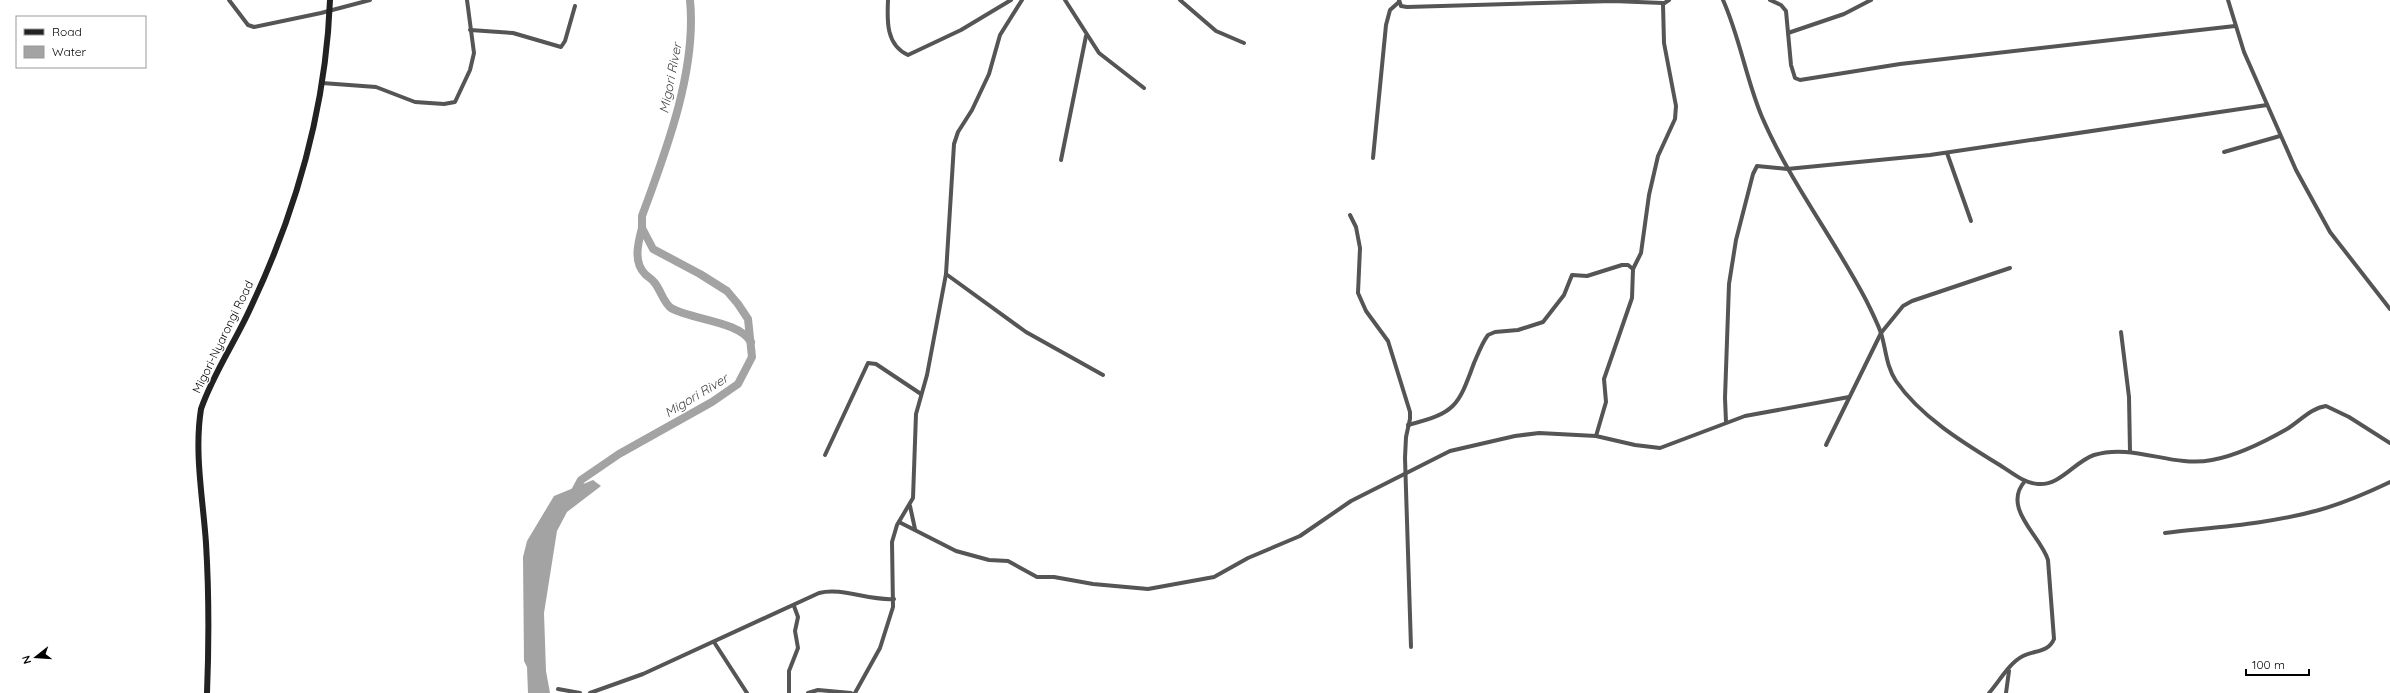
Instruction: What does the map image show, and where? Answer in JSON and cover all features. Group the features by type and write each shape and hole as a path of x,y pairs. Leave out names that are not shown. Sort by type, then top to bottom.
{"street":[{"path":"229,0 248,25 254,27 370,0"},
{"name":"Migori-Nyarongi Road","path":"207,693 209,619 199,466 198,426 201,409 250,309 280,240 299,186 322,83 330,0"},
{"path":"322,83 376,87 416,102 454,103 461,92 472,59 474,46 470,30 467,0"},
{"path":"888,0 890,37 896,46 908,55 961,30 1010,0"},
{"path":"915,529 910,506 915,472 915,423 921,394 927,375 946,274 953,156 956,138 989,74 1000,35 1022,0"},
{"path":"1065,0 1086,36 1104,59 1144,88"},
{"path":"1180,0 1212,28 1244,43"},
{"path":"1469,0 1470,6"},
{"path":"1373,158 1386,25 1390,10 1399,1 1401,6 1407,7 1613,1 1663,3 1669,0"},
{"path":"1722,0 1738,40 1758,106 1787,169 1864,298 1881,333 1891,373 1899,386 1922,409 1971,448 2025,481 2036,485 2051,482 2094,455 2130,452 2179,461 2210,461 2279,434 2313,410 2326,406 2349,417 2390,443"},
{"path":"1770,0 1781,5 1786,11 1791,69 1795,78 1800,80 1900,64 2235,26"},
{"path":"1788,33 1844,14 1871,0"},
{"path":"2228,0 2235,26 2280,136 2296,170 2330,232 2390,309"},
{"path":"1596,436 1606,402 1604,379 1632,298 1633,269 1641,253 1649,195 1658,156 1672,129 1676,113 1666,60 1663,3"},
{"path":"470,30 513,33 561,47 565,41 574,6"},
{"path":"1061,160 1086,36"},
{"path":"1726,422 1725,398 1729,284 1736,240 1755,168 1761,166 1787,169 1947,153 2267,105"},
{"path":"2224,152 2280,136"},
{"path":"1947,153 1971,221"},
{"path":"1350,215 1356,227 1360,248 1358,293 1366,311 1388,341 1410,412 1406,437 1406,473 1411,647"},
{"path":"1408,425 1440,415 1452,408 1461,397 1488,335 1495,332 1518,330 1543,322 1564,296 1572,275 1588,276 1622,265 1628,265 1633,269"},
{"path":"1826,445 1881,333 1898,311 1908,302 2010,268"},
{"path":"946,274 1026,332 1103,375"},
{"path":"2121,332 2130,397 2130,452"},
{"path":"825,455 868,363 876,364 921,394"},
{"path":"899,522 956,551 989,560 1008,561 1037,577 1054,577 1093,584 1148,589 1214,577 1248,558 1300,536 1345,504 1450,451 1515,436 1543,433 1596,436 1635,445 1660,448 1726,422 1766,411 1849,397"},
{"path":"1989,693 2022,656 2046,649 2054,638 2048,560 2043,548 2026,525 2020,508 2020,488 2025,481"},
{"path":"2165,533 2263,521 2313,512 2349,500 2390,482"},
{"path":"855,693 880,648 892,612 894,599 892,542 899,522 910,506"},
{"path":"590,693 643,674 829,590 862,598 894,599"},
{"path":"789,693 789,671 798,648 795,630 798,617 794,606"},
{"path":"714,642 747,693"},
{"path":"2006,693 2010,668"},
{"path":"558,689 580,693"},
{"path":"808,693 818,690 851,693"}],"water":[{"path":"593,480 601,486 567,512 557,531 544,613 546,671 550,693 528,693 527,667 524,661 523,557 527,541 554,496"}],"waterway":[{"name":"Migori River","path":"573,495 581,480 619,454 712,402 738,384 752,357 748,319 727,291 700,274 653,249 642,228 642,216 670,138 684,82 689,54 691,27 690,0"},
{"path":"642,228 638,246 639,264 645,274 656,285 668,305 680,312 726,325 745,335 751,342"}]}
